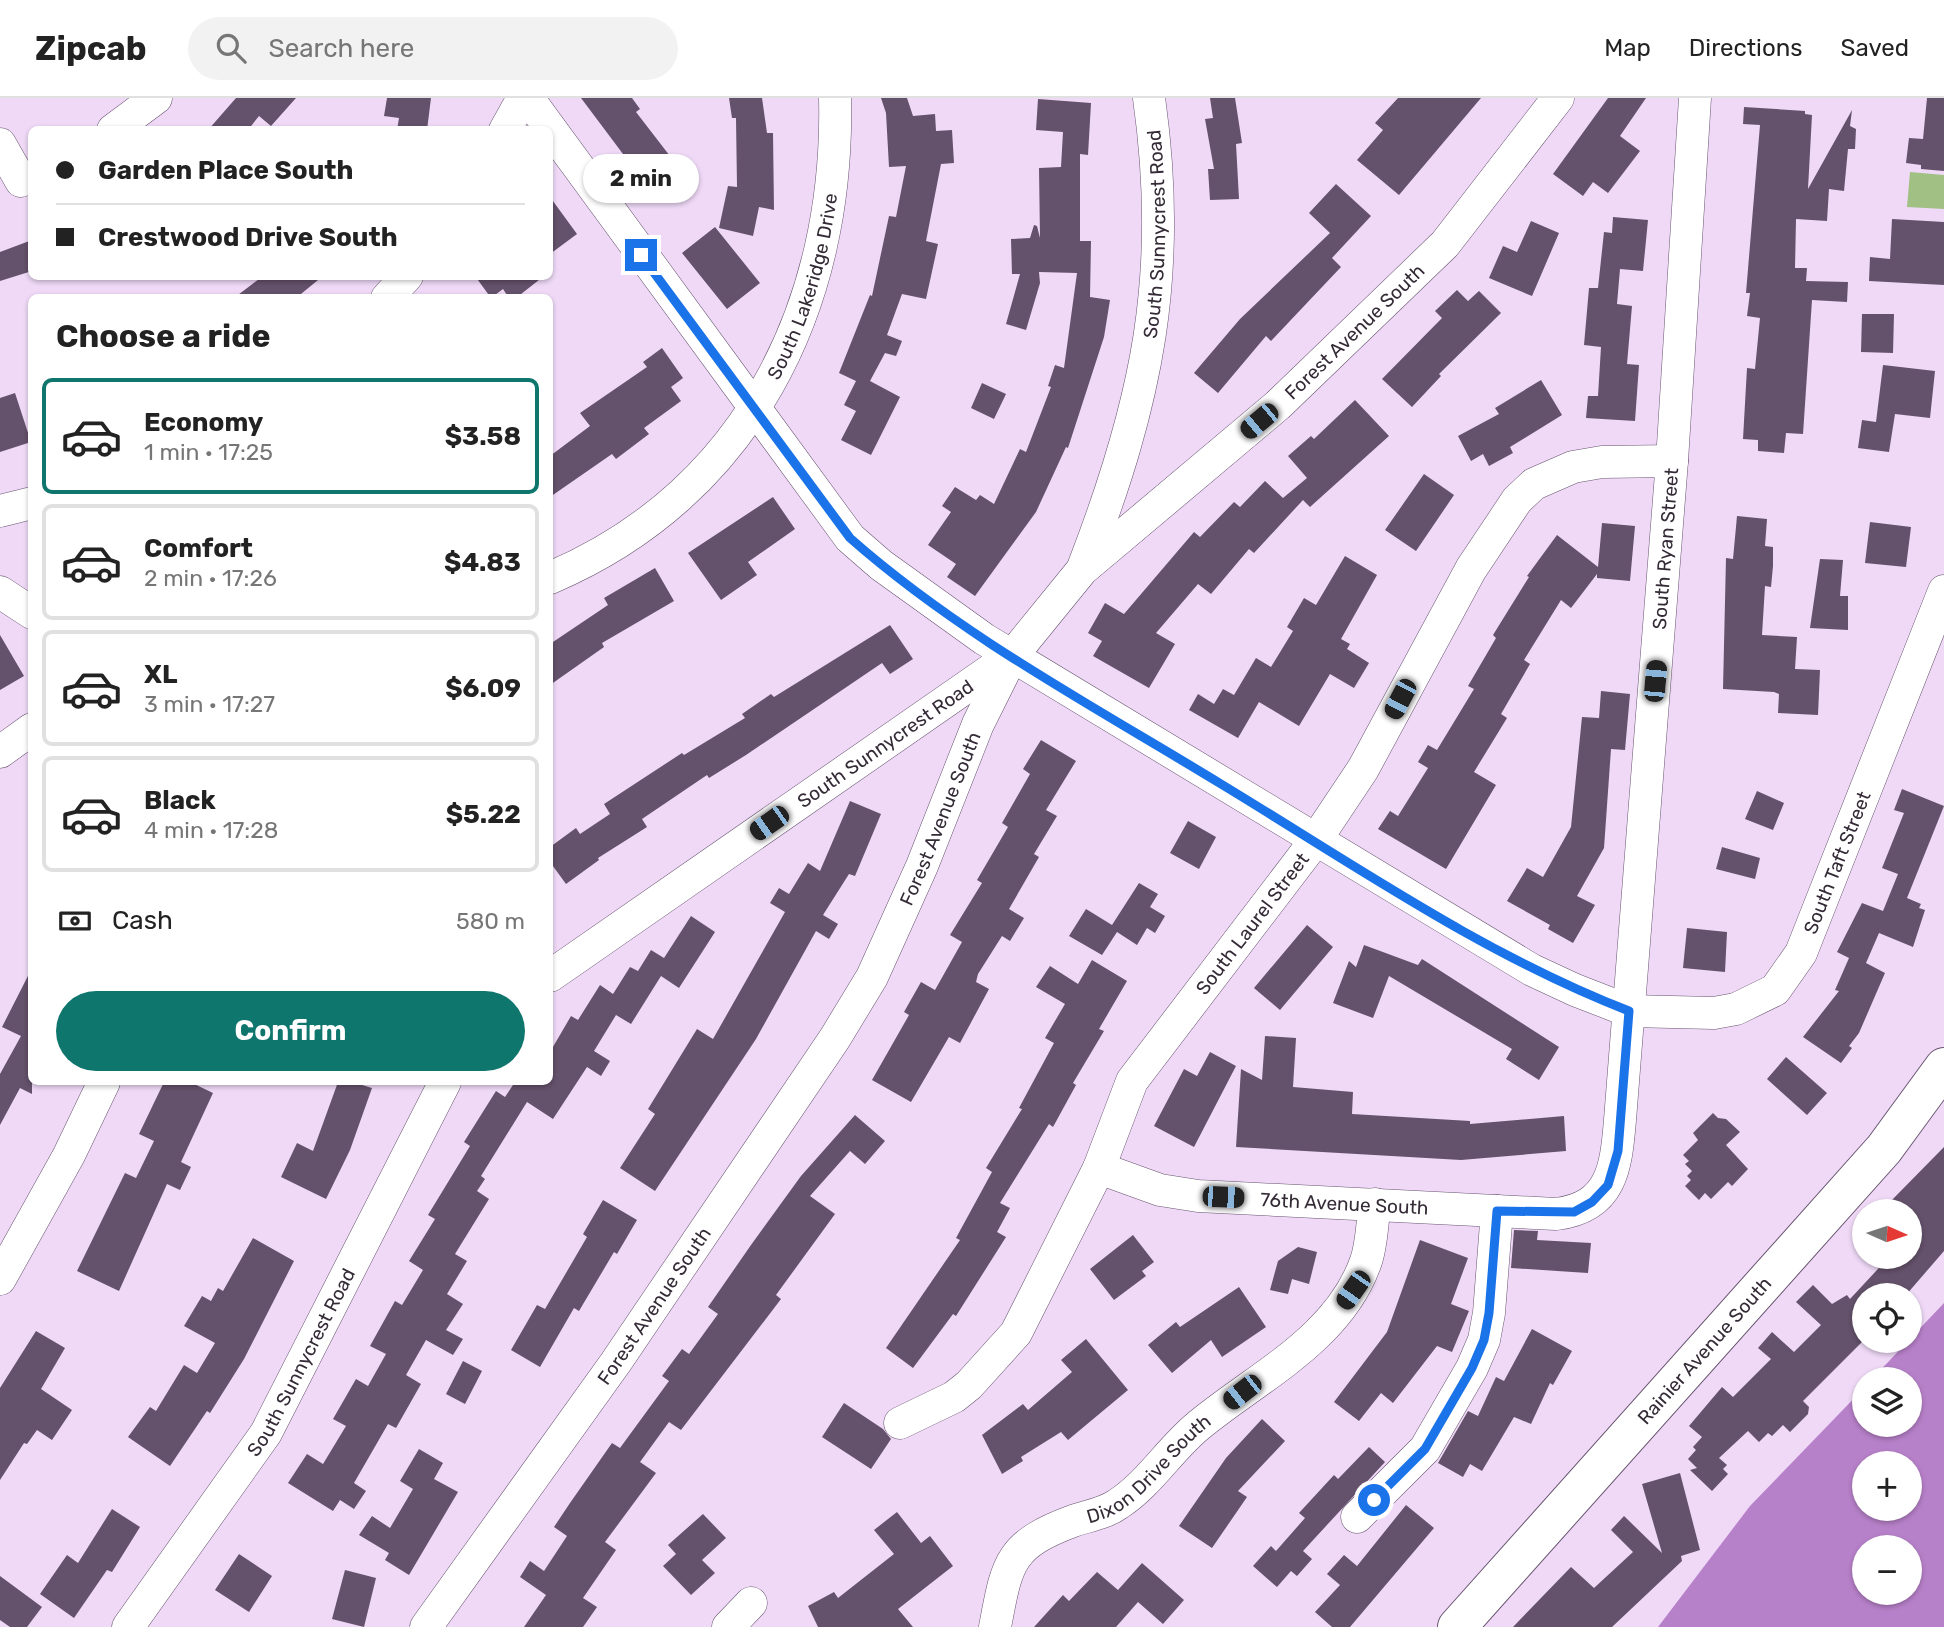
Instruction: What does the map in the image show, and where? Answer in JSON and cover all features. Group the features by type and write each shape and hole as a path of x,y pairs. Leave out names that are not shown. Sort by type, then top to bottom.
{"main road":[{"name":"Rainier Avenue South","path":"1457,1627 1884,1149 1944,1067"}],"street":[{"path":"118,126 156,98"},
{"path":"508,126 525,98 546,126"},
{"name":"South Lakeridge Drive","path":"553,576 616,545 656,518 687,492 755,411 786,348 822,250 835,154 835,98"},
{"name":"South Sunnycrest Road","path":"1082,569 1126,450 1150,344 1159,232 1149,98"},
{"name":"Forest Avenue South","path":"426,1627 616,1362 835,1038 872,977 922,866 978,724 1012,656 1082,569 1278,405 1445,244 1558,98"},
{"name":"South Ryan Street","path":"1592,1202 1608,1185 1618,1151 1672,461 1695,98"},
{"path":"553,136 850,538 891,573 1012,656 1532,970 1629,1011"},
{"path":"0,144 17,182"},
{"path":"391,294 403,280"},
{"name":"South Laurel Street","path":"900,1423 954,1397 969,1385 1016,1333 1098,1168 1132,1081 1315,841 1363,769 1471,569 1517,500 1534,484 1573,467 1602,462 1672,461"},
{"path":"0,511 28,504"},
{"name":"South Taft Street","path":"1629,1011 1714,1013 1736,1009 1775,990 1801,953 1944,591"},
{"path":"0,592 28,610"},
{"name":"South Sunnycrest Road","path":"553,974 1012,656"},
{"path":"0,752 28,732"},
{"path":"0,1279 69,1155 103,1085"},
{"name":"South Sunnycrest Road","path":"128,1627 266,1433 442,1085"},
{"name":"76th Avenue South","path":"1098,1168 1160,1190 1198,1196 1556,1214 1574,1212 1592,1202"},
{"name":"Dixon Drive South","path":"995,1627 1003,1580 1013,1559 1028,1543 1047,1531 1116,1506 1196,1427 1297,1353 1338,1311 1353,1290 1367,1259 1374,1203"},
{"path":"1357,1517 1425,1449 1472,1368 1484,1340 1489,1313 1497,1211"},
{"path":"728,1627 751,1603"}],"green space":[{"path":"1910,172 1944,175 1944,209 1907,207"}],"shaded area":[{"path":"1944,1303 1944,1627 1658,1627 1750,1506 1852,1400 1852,1437 1922,1437 1922,1367 1883,1367 1897,1353 1922,1353 1922,1326"}],"building":[{"path":"236,98 296,98 271,126 259,116 251,126 212,126"},
{"path":"387,98 431,98 428,126 398,126 399,118 384,116"},
{"path":"581,98 632,98 640,109 636,112 673,160 644,182"},
{"path":"729,98 762,98 767,133 773,133 774,210 759,207 753,236 719,228 728,186 737,187 736,118 732,118"},
{"path":"881,98 907,98 913,116 935,114 936,131 952,130 954,163 941,164 926,241 938,244 926,299 902,294 887,335 902,341 896,356 885,353 870,381 900,397 871,455 841,440 856,411 844,405 856,381 839,373 870,295 872,296 889,216 896,217 906,166 889,167 886,113"},
{"path":"1210,98 1235,98 1242,143 1236,144 1239,199 1210,200 1208,169 1214,169 1205,119 1213,118"},
{"path":"1398,98 1481,98 1399,195 1357,160 1383,130 1375,123"},
{"path":"1608,98 1646,98 1620,136 1640,151 1608,193 1593,182 1583,196 1553,174"},
{"path":"1927,98 1944,98 1944,171 1921,169 1921,165 1906,163 1909,138 1923,139"},
{"path":"1038,99 1091,103 1088,155 1080,154 1080,241 1091,241 1090,297 1110,300 1104,337 1068,448 1066,447 1036,512 975,596 947,577 956,564 928,545 951,512 942,506 955,487 976,500 980,495 994,504 1020,449 1026,452 1051,387 1048,386 1055,365 1064,368 1077,273 1039,272 1040,283 1026,330 1006,324 1020,274 1012,274 1011,239 1030,238 1034,225 1037,226 1040,238 1039,168 1061,167 1063,132 1036,130"},
{"path":"1744,107 1805,111 1805,114 1812,115 1808,189 1852,110 1850,126 1856,129 1855,149 1848,149 1844,191 1829,189 1827,221 1796,219 1795,268 1807,268 1806,281 1848,282 1847,302 1812,300 1803,434 1786,433 1784,453 1758,451 1758,440 1743,439 1747,368 1755,369 1760,318 1747,316 1750,293 1746,293 1760,125 1743,124"},
{"path":"1336,184 1371,216 1332,258 1341,267 1271,341 1266,336 1218,393 1194,373 1240,319 1330,233 1309,213"},
{"path":"553,201 577,234 553,252"},
{"path":"1613,217 1648,220 1643,271 1620,269 1617,304 1632,306 1627,364 1639,365 1635,421 1586,418 1588,396 1598,396 1601,347 1584,345 1589,288 1598,288 1604,232 1612,233"},
{"path":"1892,219 1944,222 1944,285 1869,281 1870,257 1890,259"},
{"path":"1531,221 1559,233 1532,296 1489,278 1503,246 1517,252"},
{"path":"715,227 760,283 727,309 682,253"},
{"path":"28,242 28,272 0,281 0,252"},
{"path":"258,280 318,280 301,294 239,294"},
{"path":"478,280 539,280 521,294 506,294 503,289 496,294 488,294"},
{"path":"1457,290 1468,301 1479,291 1501,313 1439,374 1441,376 1412,407 1382,379 1442,318 1435,311"},
{"path":"1862,314 1894,314 1893,353 1861,352"},
{"path":"662,348 683,378 671,387 681,401 644,428 649,434 616,459 612,454 553,495 553,454 590,426 580,413 647,367 643,362"},
{"path":"1883,365 1935,371 1930,418 1895,414 1889,452 1858,448 1862,420 1876,422"},
{"path":"1541,380 1562,415 1510,447 1513,453 1489,466 1483,454 1471,461 1458,436 1499,414 1495,408"},
{"path":"982,383 1006,394 994,419 971,408"},
{"path":"15,393 28,433 28,443 0,452 0,398"},
{"path":"1355,400 1389,436 1310,507 1303,500 1254,553 1249,549 1211,594 1198,584 1156,633 1175,644 1149,688 1093,656 1102,641 1088,633 1105,603 1124,614 1194,532 1200,537 1234,502 1240,507 1265,481 1283,498 1307,478 1288,456 1311,436 1314,439"},
{"path":"1424,474 1454,495 1416,551 1385,530"},
{"path":"773,497 795,529 748,562 757,575 721,600 688,553"},
{"path":"1737,516 1767,519 1765,546 1773,547 1773,566 1771,587 1765,586 1762,635 1797,637 1795,669 1820,670 1818,715 1778,713 1779,694 1774,692 1723,689 1726,558 1733,559"},
{"path":"1870,522 1911,527 1906,567 1865,563"},
{"path":"1602,523 1635,526 1630,581 1597,578 1597,574 1571,608 1561,600 1524,660 1530,664 1501,714 1507,718 1474,772 1496,785 1446,869 1378,829 1390,811 1398,816 1428,768 1418,762 1428,745 1437,750 1474,689 1468,686 1496,638 1493,635 1529,577 1527,576 1557,535 1598,567"},
{"path":"1345,556 1377,575 1341,639 1350,644 1347,649 1369,663 1354,688 1330,674 1299,726 1259,702 1238,738 1189,710 1198,694 1214,704 1223,689 1234,695 1256,658 1271,667 1293,631 1287,627 1304,598 1316,605"},
{"path":"1820,559 1843,560 1840,596 1848,596 1848,630 1810,628"},
{"path":"655,568 674,601 602,643 604,647 553,683 553,642 608,605 604,598"},
{"path":"890,625 913,659 890,674 882,663 746,755 709,778 707,775 642,819 647,827 598,858 599,860 566,884 553,866 553,845 576,828 580,834 610,814 604,804 682,753 684,755 745,718 742,714 771,694 774,697"},
{"path":"0,635 24,676 0,690"},
{"path":"1601,691 1630,694 1625,750 1611,749 1604,848 1577,896 1595,905 1573,943 1548,929 1550,925 1507,901 1527,868 1543,877 1571,827 1582,717 1599,718"},
{"path":"1041,740 1076,761 1046,810 1057,816 1034,854 1039,857 1009,909 1024,918 1010,941 1002,936 978,974 976,982 989,989 960,1043 949,1037 911,1102 872,1080 909,1015 904,1012 921,982 935,990 962,942 950,935 982,883 977,880 1008,827 1002,823 1030,774 1023,769"},
{"path":"1902,789 1944,806 1907,898 1921,904 1919,908 1925,910 1913,947 1879,933 1866,963 1885,973 1859,1033 1849,1046 1852,1048 1841,1063 1803,1037 1839,991 1835,990 1849,958 1837,952 1862,903 1883,911 1898,874 1882,868 1904,813 1894,810"},
{"path":"1757,791 1784,803 1773,830 1745,819"},
{"path":"850,801 881,814 855,876 849,874 823,915 838,924 829,939 816,931 756,1039 655,1191 620,1168 655,1114 648,1109 697,1029 713,1039 785,912 770,903 779,888 789,894 808,863 820,871"},
{"path":"1188,821 1216,837 1199,869 1170,853"},
{"path":"1722,847 1760,858 1755,879 1716,869"},
{"path":"1139,883 1158,894 1150,907 1165,916 1155,933 1147,928 1137,945 1117,932 1102,955 1069,936 1086,909 1112,925"},
{"path":"691,916 715,932 679,988 661,976 631,1024 616,1015 594,1051 610,1061 601,1076 587,1067 553,1119 527,1102 481,1176 485,1179 477,1191 489,1199 455,1254 467,1261 447,1294 463,1304 446,1330 463,1339 453,1355 426,1340 406,1375 421,1384 396,1428 388,1424 354,1483 366,1491 354,1509 340,1500 333,1511 288,1483 307,1454 323,1464 346,1426 333,1419 356,1379 368,1386 386,1354 370,1346 395,1301 402,1305 423,1270 409,1261 435,1219 428,1215 470,1146 464,1142 496,1091 505,1097 513,1085 553,1085 553,1047 571,1016 578,1020 600,985 613,994 630,967 638,971 651,950 664,958"},
{"path":"1307,925 1333,947 1280,1010 1254,988"},
{"path":"1687,928 1727,932 1725,972 1683,968"},
{"path":"1364,945 1418,965 1422,959 1559,1047 1539,1080 1506,1059 1512,1049 1389,976 1373,1018 1333,1003 1349,961 1356,967"},
{"path":"1092,960 1127,981 1099,1029 1104,1031 1073,1083 1076,1085 1053,1127 1049,1124 1000,1203 1010,1208 997,1232 1006,1237 956,1316 953,1314 913,1368 886,1348 960,1240 956,1238 992,1172 986,1168 1022,1109 1019,1108 1054,1043 1045,1038 1065,1004 1036,987 1050,966 1078,984"},
{"path":"28,976 28,1085 32,1085 32,1094 20,1088 0,1125 0,1074 21,1036 2,1027"},
{"path":"1265,1036 1296,1038 1293,1087 1353,1092 1352,1114 1470,1121 1470,1124 1564,1116 1566,1151 1461,1160 1236,1147 1241,1069 1262,1080"},
{"path":"1210,1052 1236,1066 1194,1147 1154,1126 1184,1069 1197,1076"},
{"path":"1786,1057 1827,1093 1807,1115 1767,1079"},
{"path":"163,1085 196,1085 213,1093 181,1162 191,1167 180,1190 167,1184 119,1291 77,1271 125,1173 136,1178 154,1141 139,1134"},
{"path":"337,1085 362,1085 372,1088 350,1150 326,1199 281,1177 297,1143 313,1151"},
{"path":"1713,1113 1718,1118 1726,1119 1740,1132 1726,1145 1748,1169 1732,1186 1728,1182 1711,1199 1705,1193 1699,1200 1685,1186 1691,1180 1687,1176 1692,1171 1685,1164 1689,1161 1683,1155 1698,1140 1693,1133"},
{"path":"855,1115 885,1141 865,1164 850,1151 810,1196 835,1214 776,1295 781,1299 681,1430 669,1422 640,1462 656,1473 605,1542 616,1550 583,1598 597,1607 583,1627 524,1627 546,1595 520,1577 530,1561 544,1571 567,1536 554,1527 570,1503 612,1443 620,1448 669,1381 662,1376 682,1349 689,1354 718,1314 708,1307 751,1245 801,1176"},
{"path":"1944,1147 1944,1251 1916,1283 1865,1283 1878,1269 1922,1269 1922,1199 1893,1199"},
{"path":"603,1200 637,1220 617,1254 614,1252 579,1311 574,1308 540,1367 511,1350 537,1305 545,1309 587,1237 583,1234"},
{"path":"1514,1230 1538,1231 1537,1240 1591,1243 1588,1273 1511,1268"},
{"path":"1133,1235 1154,1262 1142,1271 1146,1276 1114,1300 1090,1269"},
{"path":"253,1238 294,1261 244,1359 210,1413 207,1411 170,1466 128,1437 150,1407 156,1411 184,1365 197,1373 215,1343 184,1326 202,1296 211,1301 218,1288 223,1291"},
{"path":"1420,1240 1468,1258 1451,1304 1469,1311 1452,1352 1437,1346 1393,1403 1381,1393 1359,1421 1334,1402 1387,1332"},
{"path":"1298,1247 1317,1252 1309,1284 1292,1279 1288,1294 1270,1290 1278,1261"},
{"path":"1813,1285 1832,1304 1847,1295 1850,1299 1852,1297 1852,1352 1803,1401 1809,1407 1808,1414 1790,1432 1783,1425 1772,1436 1768,1433 1759,1442 1748,1431 1719,1458 1727,1465 1723,1469 1728,1474 1712,1491 1690,1470 1697,1468 1688,1459 1696,1450 1693,1447 1702,1437 1689,1426 1722,1387 1733,1397 1771,1359 1758,1348 1772,1332 1794,1352 1821,1325 1796,1302"},
{"path":"1239,1287 1266,1327 1222,1357 1211,1340 1172,1373 1148,1345 1176,1322 1180,1327"},
{"path":"1532,1329 1572,1351 1553,1385 1550,1383 1531,1424 1514,1417 1482,1471 1470,1464 1463,1477 1438,1463 1468,1411 1478,1416 1496,1377 1504,1381"},
{"path":"36,1331 65,1348 41,1389 72,1410 52,1440 37,1430 27,1444 24,1443 0,1480 0,1388"},
{"path":"1086,1339 1128,1390 1068,1440 1061,1432 1021,1457 1023,1461 1002,1474 982,1435 1023,1404 1028,1410 1072,1372 1061,1360"},
{"path":"463,1361 482,1371 465,1404 446,1394"},
{"path":"844,1403 883,1429 891,1439 871,1469 822,1437"},
{"path":"1262,1419 1285,1441 1238,1491 1247,1497 1212,1548 1179,1526 1226,1458"},
{"path":"1369,1447 1385,1462 1303,1551 1312,1559 1297,1576 1291,1571 1277,1587 1253,1566 1271,1546 1276,1551 1305,1518 1299,1513 1334,1475 1338,1479"},
{"path":"419,1449 443,1463 434,1479 458,1492 409,1575 385,1560 389,1553 359,1535 372,1516 390,1528 413,1489 400,1481"},
{"path":"1680,1473 1700,1550 1681,1556 1682,1561 1612,1627 1513,1627 1571,1567 1594,1588 1633,1552 1611,1530 1624,1516 1662,1553 1642,1484"},
{"path":"1406,1505 1434,1528 1350,1627 1332,1627 1315,1612 1340,1585 1327,1574 1344,1555 1357,1566"},
{"path":"112,1509 140,1527 112,1572 107,1570 74,1618 40,1594 67,1555 78,1563"},
{"path":"897,1512 921,1543 930,1536 953,1566 898,1609 913,1627 818,1627 808,1606 834,1592 838,1598 894,1554 874,1530"},
{"path":"703,1514 726,1538 702,1560 715,1573 691,1595 663,1566 676,1554 668,1545"},
{"path":"239,1554 272,1576 249,1612 215,1590"},
{"path":"1142,1563 1184,1600 1163,1624 1138,1602 1116,1627 1034,1627 1063,1595 1069,1601 1097,1572 1118,1590"},
{"path":"345,1570 376,1578 364,1627 332,1619"},
{"path":"0,1576 42,1607 27,1627 10,1627 0,1620"}],"route":[{"path":"641,255 850,538 881,565 984,639 1315,841 1532,970 1629,1011 1618,1151 1608,1185 1592,1202 1574,1212 1556,1214 1497,1211 1489,1313 1484,1340 1440,1428 1425,1449 1374,1500"}]}
